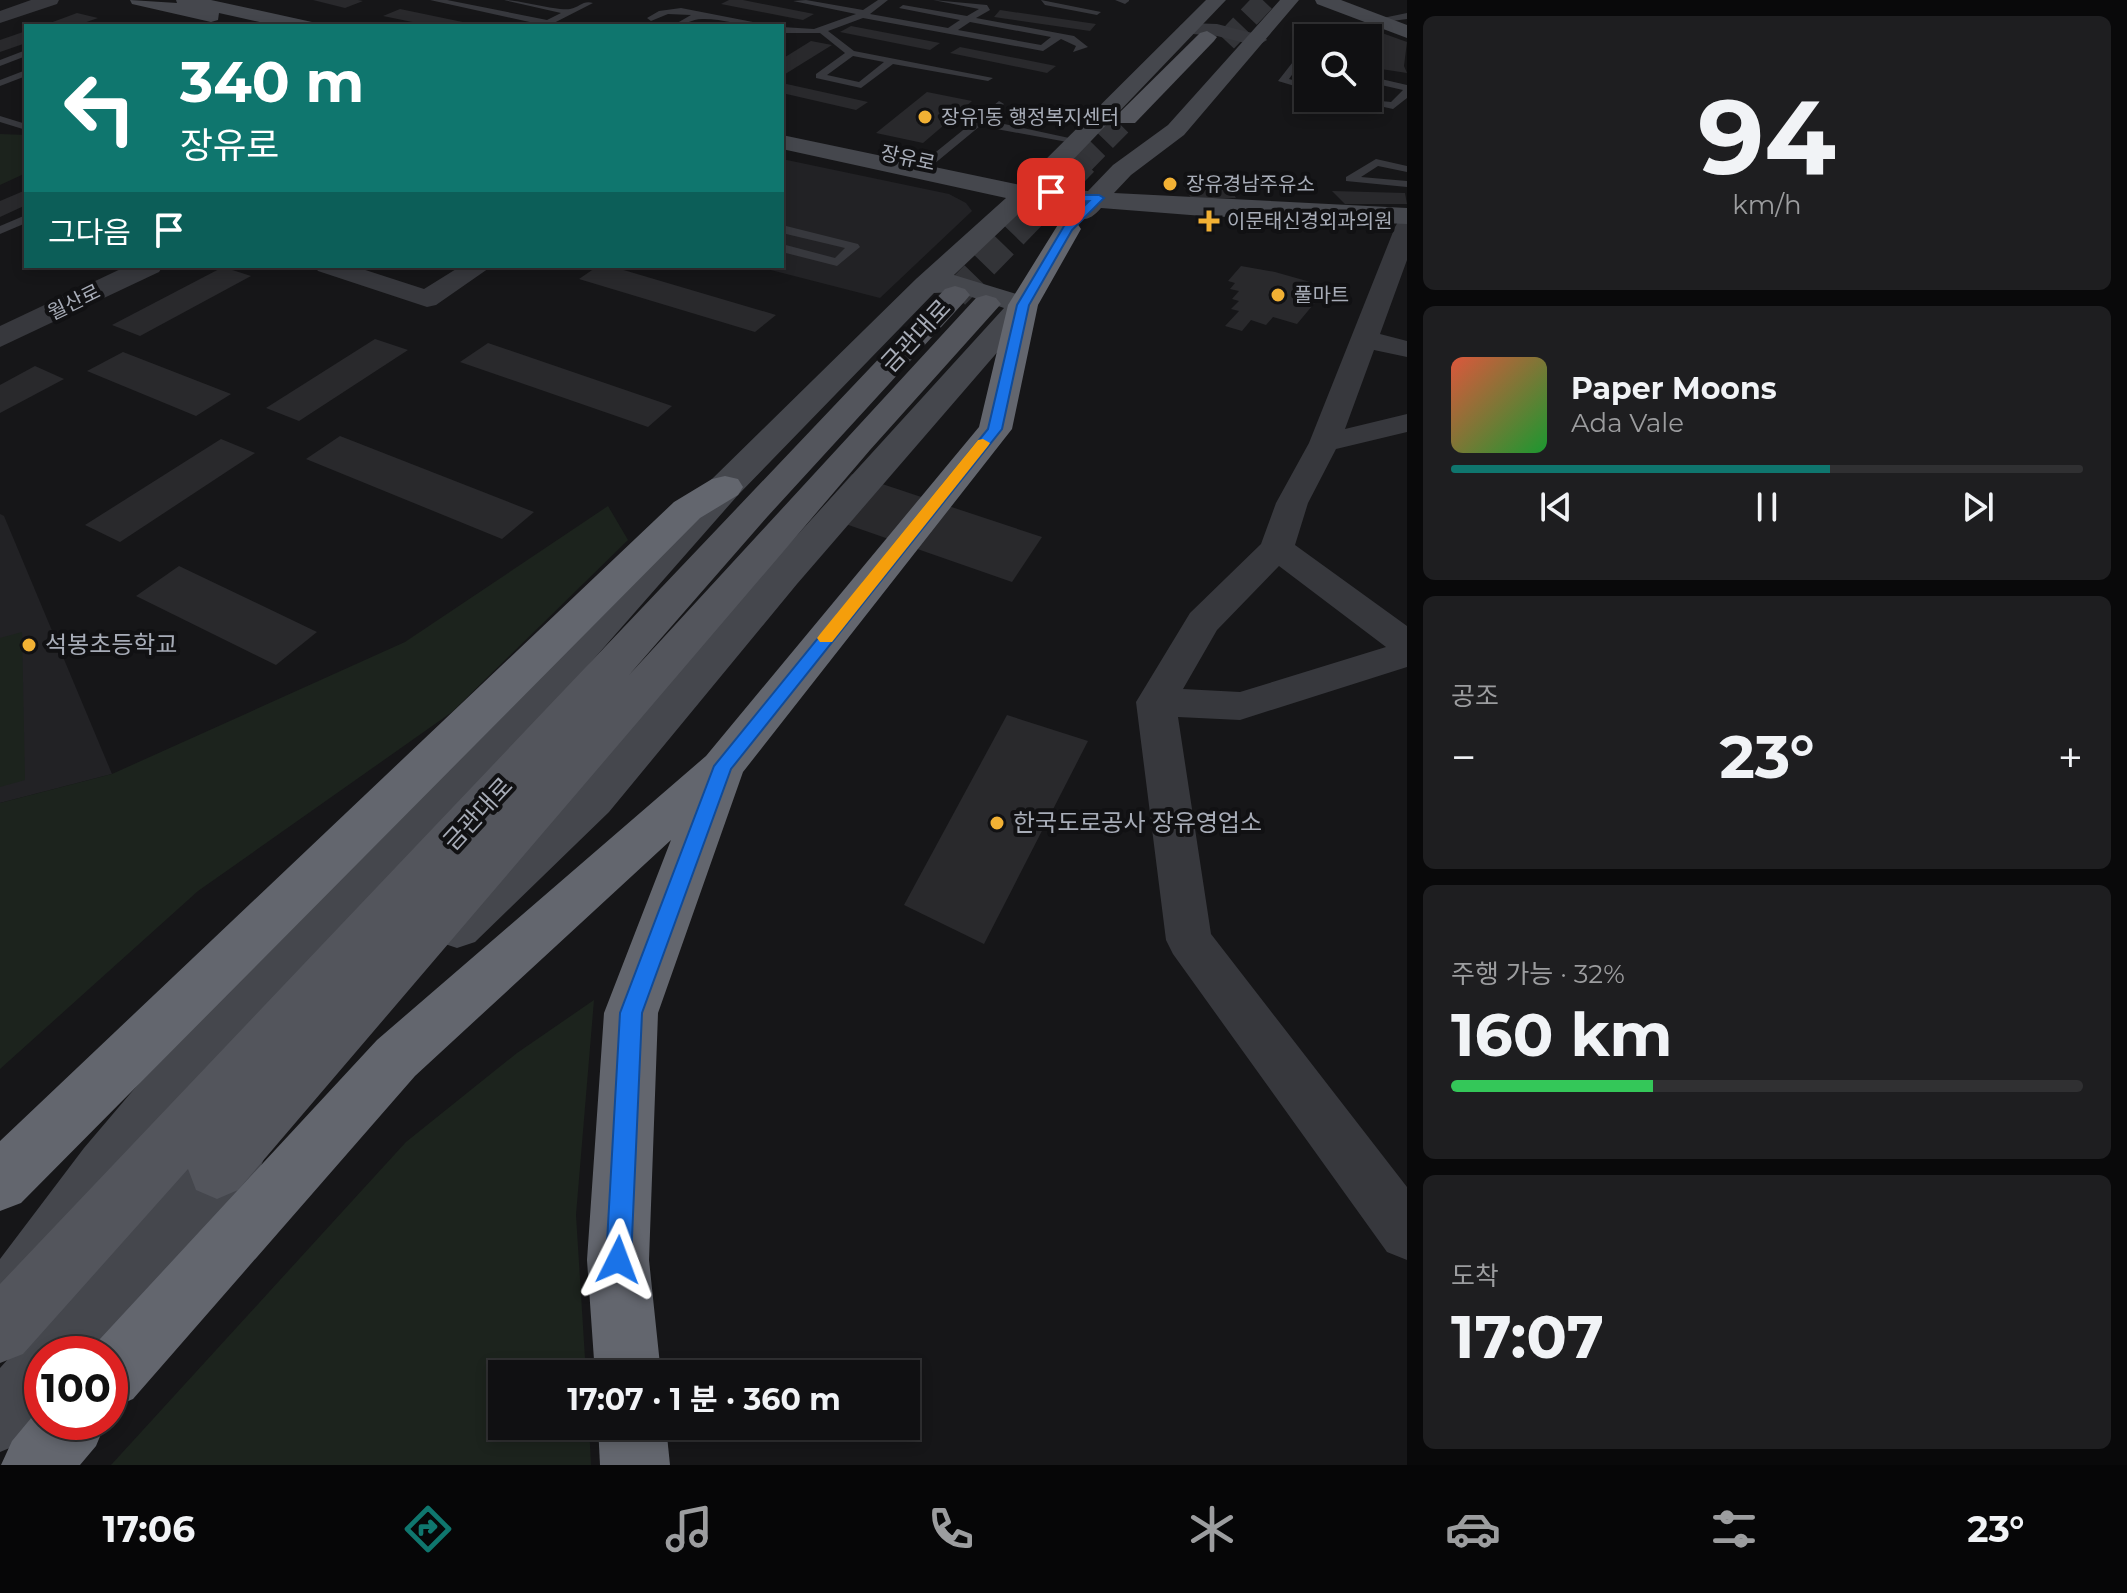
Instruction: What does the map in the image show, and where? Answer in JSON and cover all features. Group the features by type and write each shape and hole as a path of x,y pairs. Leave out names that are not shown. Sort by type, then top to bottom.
{"highway":[{"path":"128,1356 396,1058 723,766 995,429 972,297 1078,208"},
{"path":"0,1182 687,510 725,487"},
{"path":"627,1360 618,1260 631,1013 723,766"},
{"path":"36,1465 57,1440"},
{"path":"633,1440 635,1465"}],"main road":[{"path":"139,0 248,24"},
{"path":"185,0 296,24"},
{"path":"1137,120 1207,35 1217,0"},
{"path":"1078,208 1176,130 1290,0"},
{"path":"1324,0 1407,32"},
{"path":"72,1336 217,1170 494,889 593,799 783,575 972,297 1029,190 1103,115 1207,35"},
{"path":"1103,115 1150,130 1176,130"},
{"name":"장유로","path":"784,130 930,162 1029,190"},
{"name":"장유로","path":"784,142 1029,190"},
{"path":"1029,190 1078,208 1203,208 1407,216"},
{"path":"0,1311 105,1168 205,1046 481,757 725,487 972,297"},
{"name":"금관대로","path":"0,1331 521,767 755,508 972,297"},
{"path":"0,1418 24,1391"}],"street":[{"path":"0,17 50,0"},
{"path":"1207,35 1217,30 1257,40"},
{"path":"1407,227 1324,443 1292,503 1277,548 1203,622 1156,702 1189,940 1407,1232"},
{"name":"월산로","path":"0,338 145,268"},
{"path":"333,268 427,299 476,268"},
{"path":"1364,339 1407,349"},
{"path":"1324,443 1407,423"},
{"path":"1277,548 1407,644"},
{"path":"1156,702 1240,706 1407,654"}],"lane":[{"path":"434,0 548,23 589,3 574,0"},
{"path":"474,8 492,0"},
{"path":"784,30 824,32 863,14 884,0"},
{"path":"937,0 987,8 950,31"},
{"path":"1045,0 1097,12"},
{"path":"1119,0 1125,1"},
{"path":"797,1 1043,48 1059,36"},
{"path":"510,4 559,17"},
{"path":"510,4 569,12"},
{"path":"903,8 1059,36 1080,42 1083,47 1076,50"},
{"path":"651,18 675,11 747,24"},
{"path":"681,24 699,15"},
{"path":"1377,20 1407,16"},
{"path":"824,32 851,53 988,78"},
{"path":"784,41 798,33"},
{"path":"851,53 819,76 861,85 893,59"},
{"path":"0,63 24,54"},
{"path":"1294,64 1283,81 1294,84"},
{"path":"1289,72 1294,73"},
{"path":"0,83 24,74"},
{"path":"1382,84 1405,93"},
{"path":"1382,92 1405,93"},
{"path":"1382,104 1393,106 1405,93"},
{"path":"930,162 999,104"},
{"path":"0,119 24,126"},
{"path":"978,122 1078,141"},
{"path":"1405,181 1350,179 1376,162 1407,169"},
{"path":"0,230 24,220"},
{"path":"784,230 854,247 837,262 784,249"}],"shaded area":[{"path":"0,134 24,135 24,174 0,185"},
{"path":"784,159 949,194 966,203 972,211 880,298 763,268 784,268"},
{"path":"608,506 628,540 452,712 198,891 0,1069 0,803 112,774 405,642"},
{"name":"석봉초등학교","path":"0,514 4,516 112,774 0,803"},
{"path":"22,632 25,780 0,787 0,638"},
{"path":"594,1000 576,1215 585,1360 488,1360 488,1440 590,1440 591,1465 111,1465 406,1142 517,1053"}],"building":[{"path":"313,0 358,0 363,1 345,8"},
{"path":"729,0 814,14 803,20 721,4"},
{"path":"400,9 472,24 422,24 383,16"},
{"path":"1000,10 1096,24 1090,31 994,17"},
{"path":"77,13 98,18 81,24 47,24"},
{"path":"851,26 940,43 930,50 840,32"},
{"path":"24,32 24,44 0,52 0,40"},
{"path":"1382,33 1407,42 1404,66 1407,73 1382,69"},
{"path":"811,41 832,45 784,75 784,58"},
{"path":"960,47 1056,66 1047,73 950,53"},
{"path":"784,83 868,102 856,110 784,93"},
{"name":"장유1동 행정복지센터","path":"927,92 972,101 923,143 876,133"},
{"path":"1184,187 1229,187 1236,198 1191,198"},
{"path":"24,191 24,206 0,217 0,201"},
{"path":"1332,191 1405,193 1407,204 1345,204"},
{"name":"풀마트","path":"1241,266 1328,287 1297,324 1273,317 1266,325 1251,320 1242,331 1225,326 1239,311 1231,309 1239,301 1232,299 1239,291 1230,289 1235,283 1228,281"},
{"path":"221,268 251,276 140,336 112,325"},
{"path":"595,268 617,268 776,315 755,332 579,279"},
{"path":"375,339 408,350 299,421 266,408"},
{"path":"488,343 672,406 648,427 460,362"},
{"path":"123,352 231,394 196,416 87,371"},
{"path":"35,366 64,379 0,413 0,385"},
{"path":"340,436 534,512 502,539 306,459"},
{"path":"221,439 255,453 120,542 85,525"},
{"path":"852,474 1042,537 1012,582 817,514"},
{"path":"179,566 317,632 276,665 136,596"},
{"name":"한국도로공사 장유영업소","path":"1007,715 1088,741 984,944 904,905"}],"tunnel":[{"path":"1226,41 1265,0"},
{"path":"1082,164 1127,118"},
{"path":"955,295 1084,162"}],"slow traffic":[{"path":"826,638 983,443"}],"place":[{"name":"장유1동 행정복지센터","path":"925,117"},
{"name":"장유경남주유소","path":"1170,184"},
{"name":"이문태신경외과의원","path":"1209,221"},
{"name":"풀마트","path":"1278,295"},
{"name":"석봉초등학교","path":"29,645"},
{"name":"한국도로공사 장유영업소","path":"997,823"}],"route":[{"path":"618,1260 631,1013 723,766 995,429 1023,305 1068,229 1099,198 1067,199 1051,192"}]}
